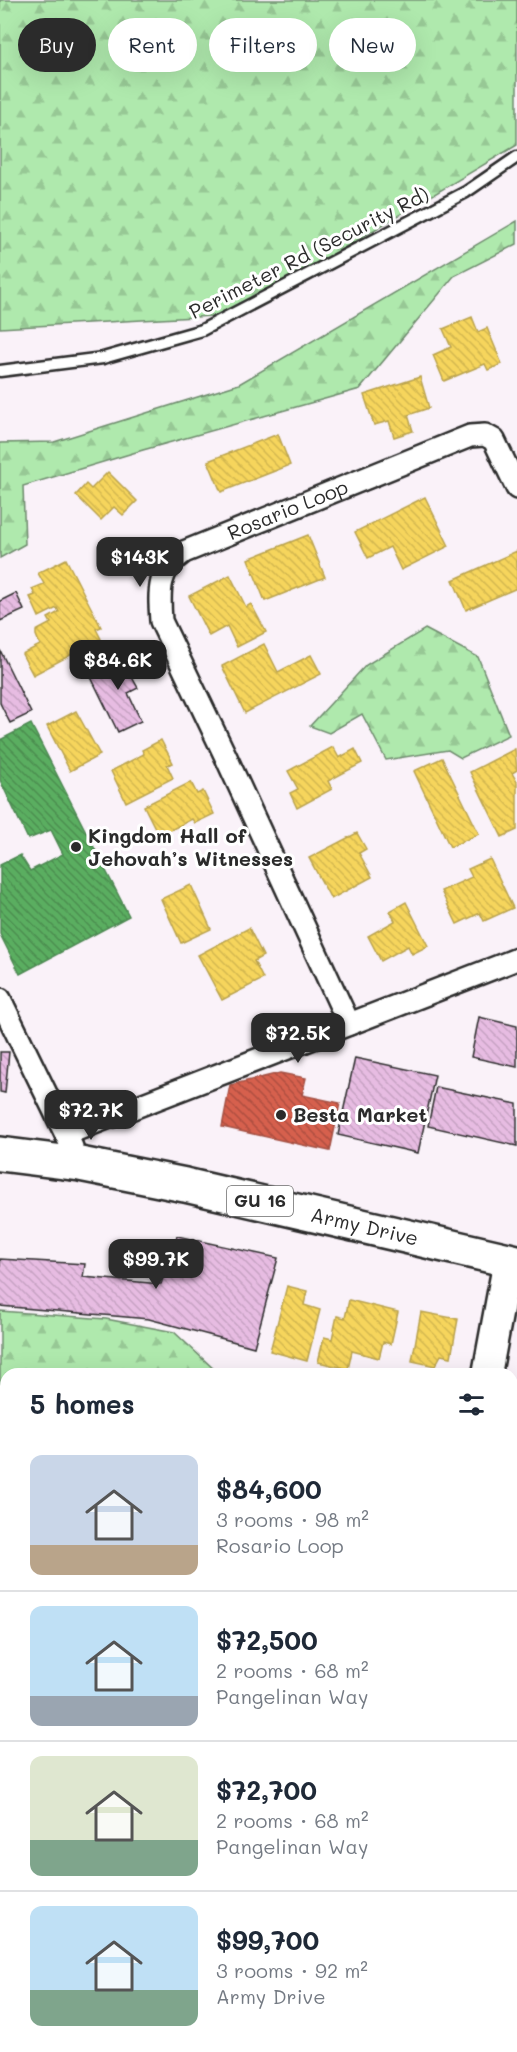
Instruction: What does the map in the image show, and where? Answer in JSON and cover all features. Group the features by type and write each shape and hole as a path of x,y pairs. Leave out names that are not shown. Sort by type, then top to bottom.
{"main road":[{"name":"Army Drive","path":"0,1154 80,1164 260,1201 513,1261"},
{"path":"488,1368 513,1261"}],"street":[{"name":"Rosario Loop","path":"349,1023 238,782 160,621 161,581 175,558 184,552 470,436 485,435 494,440 517,488"},
{"path":"66,1134 517,959"},
{"path":"0,999 80,1164"}],"lane":[{"name":"Perimeter Rd (Security Rd)","path":"0,371 103,358 202,330 466,192 517,157"}],"green space":[{"path":"0,0 517,0 517,145 231,315 0,328"},
{"path":"517,221 517,244 454,276 360,389 23,486 25,544 0,558 0,443 54,442 239,384"},
{"path":"425,629 478,657 509,735 461,758 448,750 386,760 362,714 329,733 310,726 366,665"},
{"path":"0,1311 106,1319 174,1332 213,1368 0,1368"}],"building: Homes":[{"path":"472,317 478,332 487,328 502,364 488,370 485,364 444,381 433,355 451,347 443,329"},
{"path":"420,377 429,408 408,415 413,431 394,437 389,421 374,425 364,395"},
{"path":"278,434 290,465 221,492 208,461"},
{"path":"108,472 137,501 123,515 114,507 101,520 76,495 86,484 91,489"},
{"path":"425,497 449,546 401,570 390,547 368,558 355,532"},
{"path":"308,535 325,577 265,601 248,559"},
{"path":"517,551 517,588 466,610 453,580"},
{"path":"66,559 101,627 96,629 101,639 33,675 22,654 40,645 36,631 51,623 48,618 59,612 57,608 39,617 30,597 35,595 32,589 44,584 38,573"},
{"path":"230,575 246,607 251,604 266,632 237,647 227,626 209,636 189,596"},
{"path":"264,644 278,672 311,655 321,674 245,713 222,666"},
{"path":"76,711 100,755 70,771 47,726"},
{"path":"161,740 173,763 167,765 173,778 126,802 111,771 144,754 142,750"},
{"path":"333,747 339,758 355,749 362,763 328,781 332,789 297,808 290,793 298,789 288,771"},
{"path":"515,749 517,770 512,773 517,782 517,830 502,837 470,772"},
{"path":"442,758 479,834 450,847 414,771"},
{"path":"191,782 197,794 203,791 214,814 195,823 192,819 159,836 144,806"},
{"path":"357,833 366,849 359,853 372,877 331,899 309,858"},
{"path":"490,859 513,908 484,921 480,913 457,924 441,891 472,877 468,869"},
{"path":"191,885 211,929 181,943 161,899"},
{"path":"406,902 428,946 412,954 408,946 381,961 368,936 395,921 390,911"},
{"path":"249,928 263,956 254,961 263,979 222,1000 198,955"},
{"path":"287,1286 307,1291 304,1305 320,1310 307,1361 270,1351"},
{"path":"349,1300 398,1312 391,1344 383,1342 379,1358 352,1351 348,1368 318,1362 324,1337 332,1339 337,1316 345,1318"},
{"path":"421,1312 458,1319 451,1357 441,1355 435,1366 412,1361"}],"building: Shops":[{"name":"Besta Market","path":"280,1073 306,1078 302,1095 340,1103 330,1151 222,1127 230,1085"}],"building: Public":[{"name":"Kingdom Hall of Jehovah’s Witnesses","path":"31,724 129,916 20,974 0,934 0,865 20,855 30,871 63,854 51,830 28,839 0,780 0,740"}],"building: Other":[{"path":"16,593 24,610 0,621 0,601"},
{"path":"0,650 31,713 10,723 0,703"},
{"path":"129,652 137,668 129,672 138,688 128,693 141,721 118,732 89,673"},
{"path":"479,1017 517,1026 517,1067 471,1057"},
{"path":"0,1052 9,1052 5,1093 0,1092"},
{"path":"355,1058 435,1075 418,1153 338,1135"},
{"path":"436,1087 517,1104 517,1146 428,1126"},
{"path":"177,1236 278,1258 254,1347 149,1319 0,1306 0,1259 85,1264 83,1277 161,1284"}],"place":[{"name":"Kingdom Hall of Jehovah’s Witnesses","path":"76,847"},
{"name":"Besta Market","path":"281,1115"}]}
